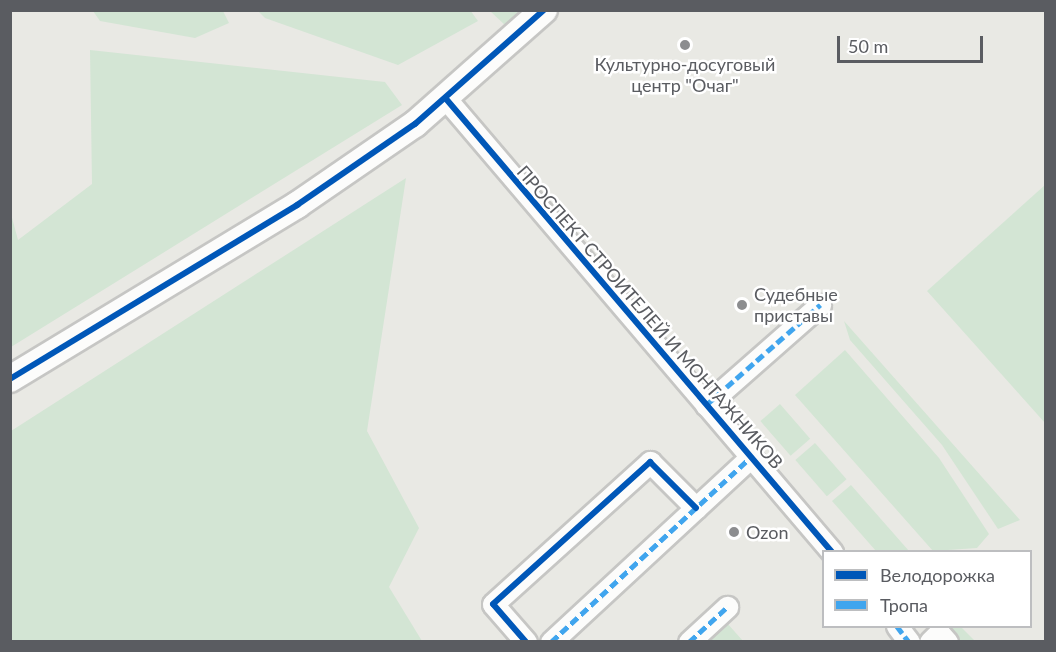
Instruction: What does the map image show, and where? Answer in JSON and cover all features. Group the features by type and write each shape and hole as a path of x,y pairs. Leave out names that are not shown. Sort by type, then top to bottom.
{"street":[{"path":"10,379 297,205 447,100 544,10"},
{"name":"ПРОСПЕКТ СТРОИТЕЛЕЙ И МОНТАЖНИКОВ","path":"447,100 830,550"},
{"path":"706,405 820,304"},
{"path":"551,642 751,457"},
{"path":"526,642 493,604 650,462 696,508"},
{"path":"689,642 727,607"},
{"path":"898,628 909,642"},
{"path":"930,642 939,633 947,642"}],"green space":[{"path":"470,10 478,21 398,65 265,18 258,11"},
{"path":"93,11 223,11 229,23 195,38 100,21"},
{"path":"490,11 521,11 506,26"},
{"path":"90,50 385,82 402,105 11,347 11,214 18,240 92,184"},
{"path":"406,178 367,431 419,528 389,587 422,641 11,641 11,431"},
{"path":"1045,185 1045,423 927,291"},
{"path":"844,321 1020,520 998,529 942,445 850,340"},
{"path":"845,350 939,458 989,534 977,548 932,550 795,395"},
{"path":"780,404 810,439 791,456 760,421"},
{"path":"815,443 846,479 827,496 795,460"},
{"path":"851,485 908,550 875,550 832,501"},
{"path":"727,623 743,641 706,641"},
{"path":"943,628 962,628 975,641 955,641"}],"marked path":[{"path":"706,405 820,305"},
{"path":"551,642 751,457"},
{"path":"689,642 727,607"},
{"path":"898,628 909,642"}],"cycle path":[{"path":"10,379 297,205 415,124 544,10"},
{"path":"447,100 830,550"},
{"path":"526,642 493,604 650,462 696,508"}],"place":[{"name":"Культурно-досуговый центр \"Очаг\"","path":"685,45"},
{"name":"Судебные приставы","path":"742,305"},
{"name":"Ozon","path":"734,532"}]}
